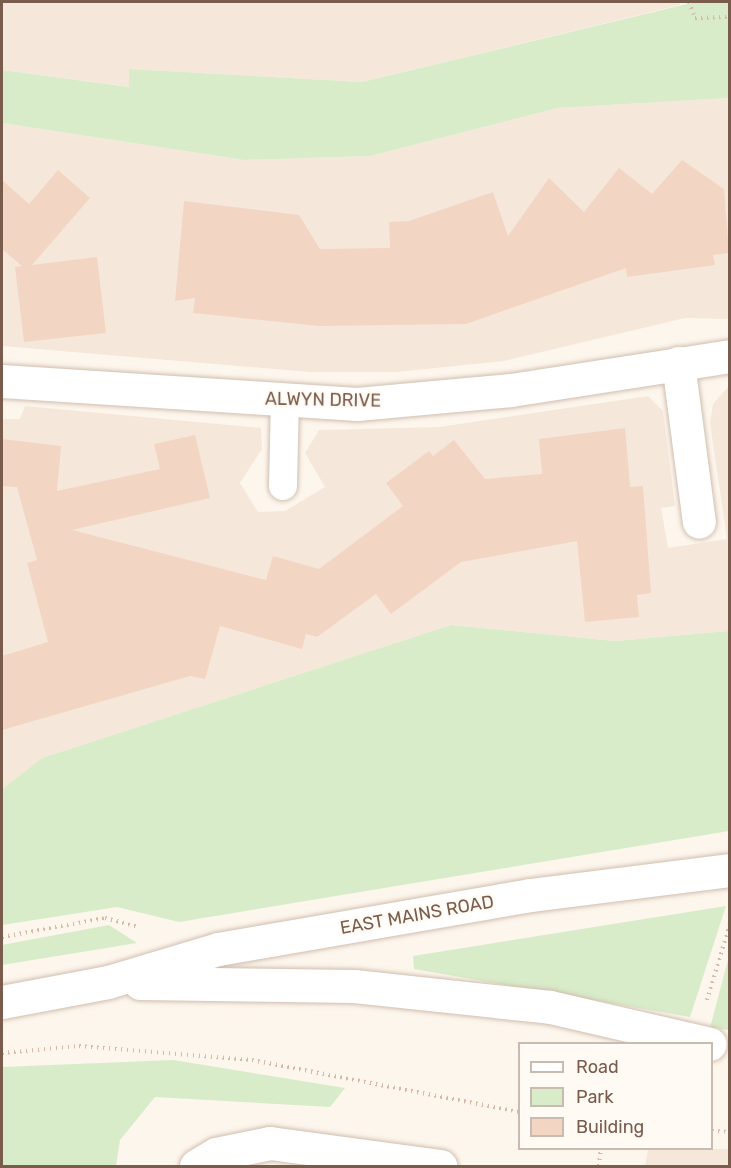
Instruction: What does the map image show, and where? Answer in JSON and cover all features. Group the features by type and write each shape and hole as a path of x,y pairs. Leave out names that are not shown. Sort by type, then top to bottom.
{"main road":[{"name":"ALWYN DRIVE","path":"2,381 357,404 511,390 729,356"},
{"path":"678,363 699,522"},
{"name":"EAST MAINS ROAD","path":"2,1002 108,982 218,949 530,895 729,870"},
{"name":"EAST MAINS ROAD","path":"108,982 354,986 550,1007 706,1042"},
{"name":"EAST MAINS ROAD","path":"713,1044 729,1048"},
{"path":"196,1167 216,1154 270,1143 440,1167"}],"lane":[{"path":"283,486 285,400"}],"path":[{"path":"689,2 695,18 729,17"},
{"path":"2,937 105,918 150,930"},
{"path":"706,1042 729,924"},
{"path":"2,1053 79,1046 252,1060 518,1113"},
{"path":"713,1131 729,1132"},
{"path":"599,1167 602,1150"}],"shaded area":[{"path":"2,2 679,2 680,5 362,82 129,69 130,87 2,70"},
{"path":"729,98 729,319 685,318 504,361 396,372 309,372 2,346 2,123 244,160 370,156 558,108"},
{"path":"729,386 729,631 615,641 451,625 42,758 2,789 2,419 20,419 25,406 261,428 262,449 240,483 258,512 285,511 325,487 305,453 319,430 439,427 648,396 663,411 675,506 661,508 668,548 727,539 710,423 713,404"},
{"path":"729,1149 729,1166 645,1166 648,1150"}],"green space":[{"path":"695,2 729,2 729,98 558,108 370,156 244,160 2,123 2,70 129,87 129,69 362,82"},
{"path":"451,625 615,641 729,631 729,831 179,922 117,907 2,925 2,789 42,758"},
{"path":"726,906 690,1017 414,969 413,956"},
{"path":"109,925 137,943 2,965 2,945"},
{"path":"729,956 729,1030 710,1028"},
{"path":"173,1060 345,1088 330,1107 155,1097 120,1140 116,1166 2,1166 2,1067"}],"building":[{"path":"682,160 724,189 729,253 713,255 715,265 627,277 626,268 466,324 318,326 193,313 195,298 175,301 184,201 299,215 320,249 390,248 389,222 409,221 493,192 508,236 549,178 584,212 619,168 652,194"},
{"path":"58,170 90,198 32,265 97,257 106,333 24,342 15,267 22,266 2,249 2,180 29,204"},
{"path":"625,428 630,487 643,486 651,593 637,595 639,617 585,622 577,541 461,562 391,614 376,594 317,637 306,634 302,649 220,626 205,679 190,676 2,730 2,656 48,642 27,563 37,560 17,487 2,486 2,439 61,446 57,491 160,469 154,444 195,435 210,498 72,530 266,580 273,556 319,569 403,506 386,483 429,451 433,456 454,440 485,479 542,474 539,439"}]}
